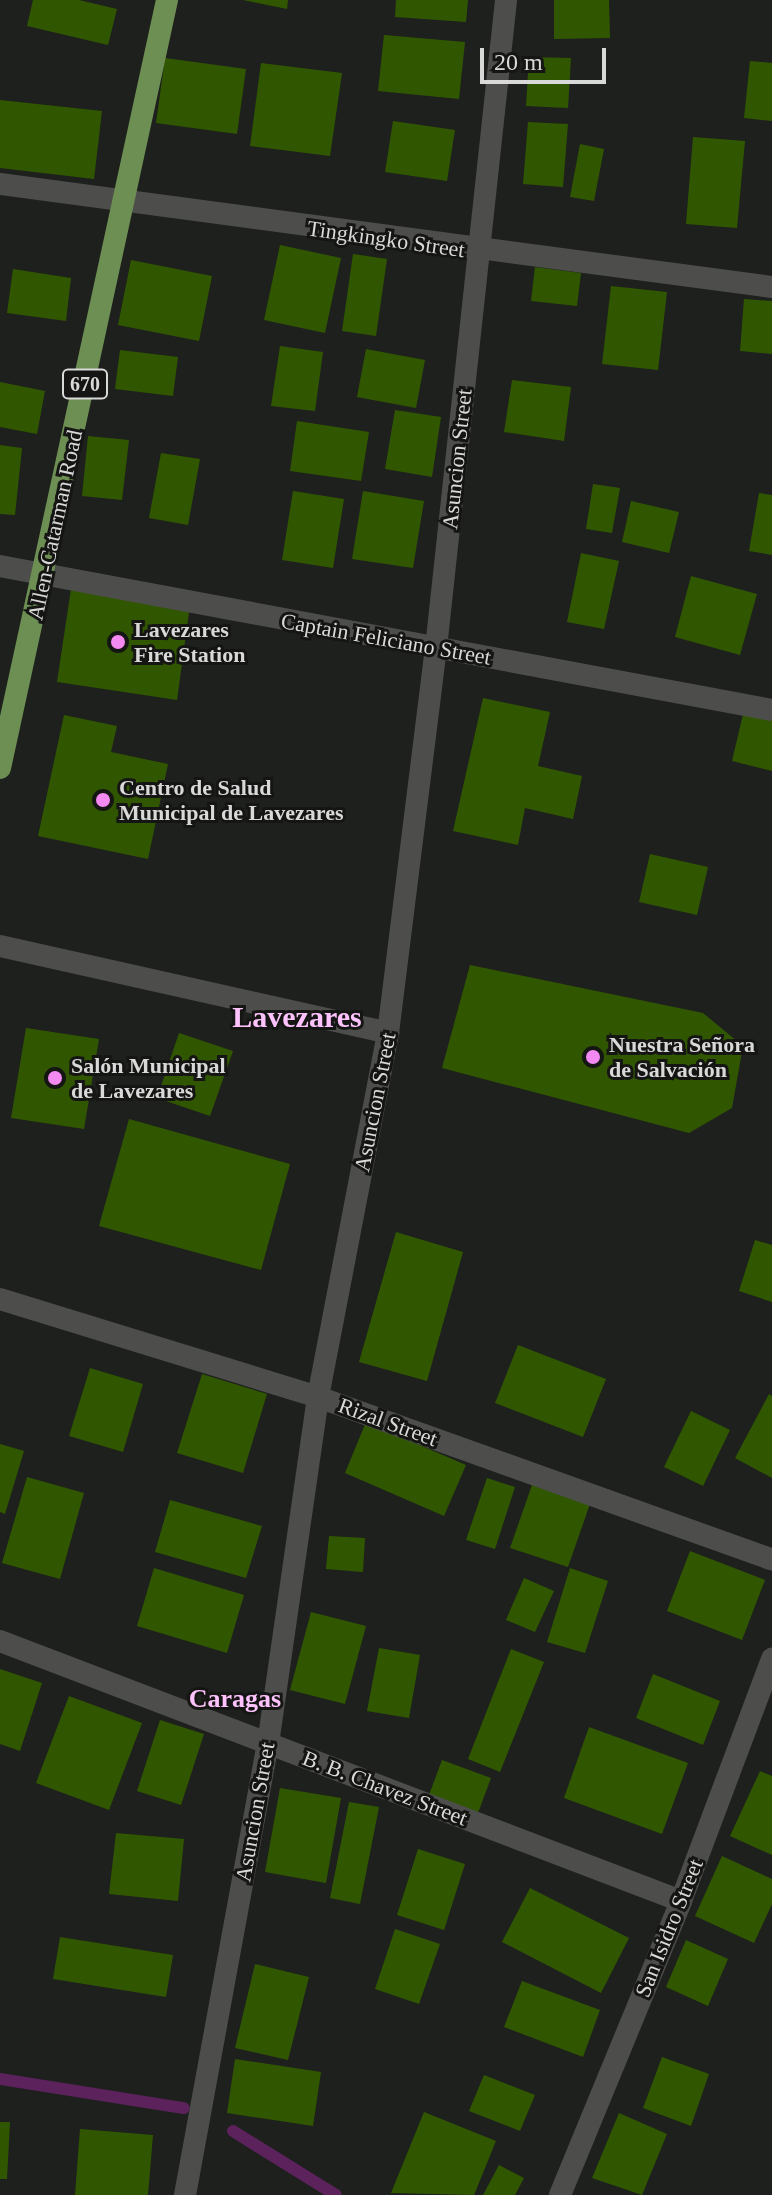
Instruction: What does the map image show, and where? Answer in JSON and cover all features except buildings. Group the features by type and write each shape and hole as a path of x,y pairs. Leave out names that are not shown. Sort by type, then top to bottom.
{"main road":[{"name":"Allen-Catarman Road","path":"0,768 45,577 167,0"}],"street":[{"name":"Asuncion Street","path":"185,2195 268,1744 318,1397 388,1033 436,648 506,0"},
{"name":"Tingkingko Street","path":"0,184 480,252 772,287"},
{"name":"Captain Feliciano Street","path":"0,566 45,577 772,710"},
{"path":"0,946 388,1033"},
{"name":"Rizal Street","path":"0,1299 318,1397 772,1560"},
{"name":"B. B. Chavez Street","path":"0,1641 681,1901"},
{"name":"San Isidro Street","path":"560,2195 681,1901 772,1659"}],"waterway":[{"path":"0,2079 184,2108"},
{"path":"233,2131 336,2195"}],"place":[{"name":"Lavezares Fire Station","path":"118,642"},
{"name":"Centro de Salud Municipal de Lavezares","path":"103,800"},
{"name":"Nuestra Señora de Salvación","path":"593,1057"},
{"name":"Salón Municipal de Lavezares","path":"55,1078"}],"district":[{"name":"Lavezares","path":"297,1017"},
{"name":"Caragas","path":"235,1699"}]}
